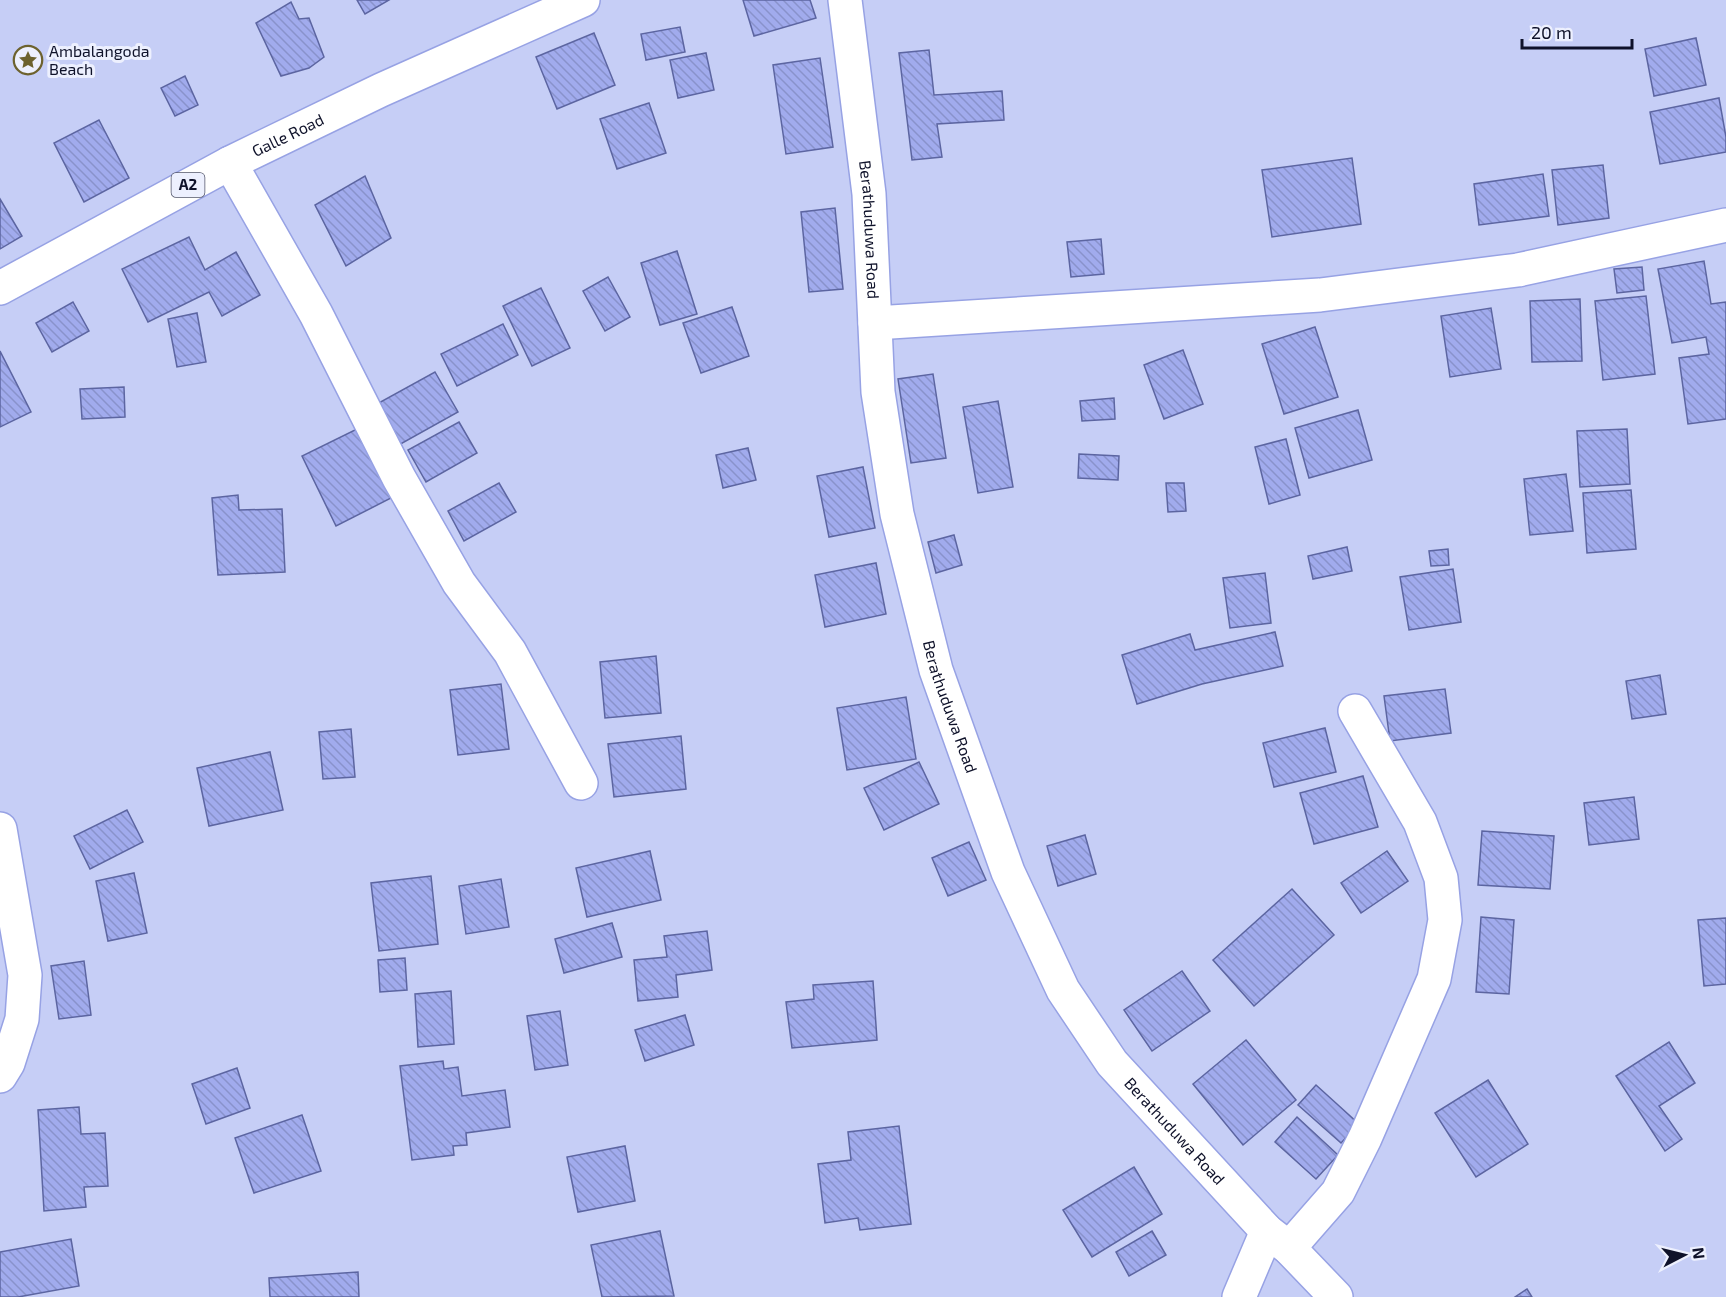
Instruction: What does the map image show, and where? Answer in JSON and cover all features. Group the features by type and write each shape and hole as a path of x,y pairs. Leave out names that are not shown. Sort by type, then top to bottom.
{"main road":[{"name":"Galle Road","path":"0,288 230,163 381,90 583,0"},
{"name":"Berathuduwa Road","path":"845,0 869,194 878,392 897,514 936,670 1008,872 1063,990 1112,1063 1336,1297"},
{"path":"230,163 316,314 399,478 459,584 510,652 581,783"},
{"path":"875,323 1320,295 1518,270 1726,225"},
{"path":"1239,1297 1278,1239 1338,1192 1365,1138 1434,979 1445,920 1442,878 1420,822 1355,711"},
{"path":"0,829 25,975 22,1020 8,1063 0,1076"}],"building":[{"path":"357,0 389,0 365,14"},
{"path":"743,0 810,0 816,18 754,36"},
{"path":"291,2 299,19 309,18 324,57 309,68 281,76 256,23"},
{"path":"680,27 685,52 646,60 641,34"},
{"path":"594,33 615,85 557,109 536,57"},
{"path":"1696,38 1706,85 1654,96 1645,49"},
{"path":"929,50 934,95 1002,91 1004,120 937,124 942,157 912,160 899,53"},
{"path":"706,53 714,90 678,98 670,60"},
{"path":"820,58 833,147 786,154 773,65"},
{"path":"185,76 198,105 175,116 161,88"},
{"path":"1719,98 1726,137 1726,152 1660,164 1650,112"},
{"path":"649,103 666,153 617,169 600,119"},
{"path":"99,120 129,178 84,202 54,143"},
{"path":"1352,158 1361,224 1272,237 1262,170"},
{"path":"1603,165 1609,218 1558,225 1552,170"},
{"path":"1543,174 1549,216 1479,225 1474,184"},
{"path":"365,176 391,238 346,266 315,205"},
{"path":"0,199 22,236 0,249"},
{"path":"835,208 843,289 809,292 801,212"},
{"path":"189,237 205,270 236,252 260,295 222,316 209,292 148,322 122,269"},
{"path":"1101,239 1104,274 1071,277 1067,242"},
{"path":"677,251 697,314 660,325 641,263"},
{"path":"1704,261 1711,304 1726,302 1726,419 1688,424 1679,358 1709,354 1706,337 1672,343 1658,269"},
{"path":"1642,267 1644,290 1617,293 1614,269"},
{"path":"608,277 630,317 605,331 583,291"},
{"path":"541,288 570,348 532,366 503,306"},
{"path":"1646,296 1655,374 1603,380 1595,301"},
{"path":"1580,299 1582,361 1532,362 1530,301"},
{"path":"73,302 89,331 52,352 36,323"},
{"path":"732,307 749,356 701,373 683,323"},
{"path":"1491,308 1501,369 1450,377 1441,316"},
{"path":"197,313 206,362 177,367 168,319"},
{"path":"503,324 518,355 457,386 441,354"},
{"path":"1315,327 1338,397 1284,414 1262,344"},
{"path":"1183,350 1203,404 1164,419 1144,365"},
{"path":"0,351 31,412 0,427"},
{"path":"435,372 458,412 397,446 375,405"},
{"path":"933,374 946,458 911,463 898,379"},
{"path":"124,387 125,417 82,419 80,389"},
{"path":"1114,398 1115,419 1082,421 1080,401"},
{"path":"998,401 1013,487 978,493 963,407"},
{"path":"1358,410 1372,460 1309,478 1295,428"},
{"path":"459,422 477,453 426,482 408,450"},
{"path":"359,428 393,497 336,526 302,456"},
{"path":"1627,429 1630,484 1580,487 1577,431"},
{"path":"1286,439 1300,495 1269,504 1255,447"},
{"path":"748,448 756,480 723,488 716,455"},
{"path":"1079,454 1119,456 1118,480 1078,478"},
{"path":"863,467 875,528 829,537 817,476"},
{"path":"1566,474 1573,531 1530,535 1524,479"},
{"path":"499,483 516,512 464,541 448,511"},
{"path":"1166,483 1184,483 1186,511 1168,512"},
{"path":"1631,490 1636,549 1587,553 1583,493"},
{"path":"238,495 239,510 282,509 285,572 218,575 212,498"},
{"path":"954,535 962,565 936,573 928,542"},
{"path":"1347,547 1352,571 1313,579 1308,556"},
{"path":"1448,549 1449,565 1431,566 1429,551"},
{"path":"876,563 886,614 825,627 815,575"},
{"path":"1453,569 1461,622 1409,630 1400,577"},
{"path":"1265,573 1271,623 1230,628 1223,578"},
{"path":"1275,632 1283,666 1202,684 1137,704 1122,655 1190,634 1195,650"},
{"path":"656,656 661,713 605,718 600,662"},
{"path":"1660,675 1666,714 1632,719 1626,681"},
{"path":"501,684 509,749 458,755 450,690"},
{"path":"1445,689 1451,733 1390,741 1384,696"},
{"path":"906,697 916,759 847,770 837,708"},
{"path":"1325,728 1336,772 1274,787 1263,743"},
{"path":"351,729 355,777 323,779 319,732"},
{"path":"681,736 686,789 614,797 608,744"},
{"path":"270,752 283,810 209,826 197,768"},
{"path":"919,762 939,804 884,830 864,788"},
{"path":"1363,776 1378,827 1314,844 1300,793"},
{"path":"1634,797 1639,839 1589,845 1584,803"},
{"path":"127,810 143,842 90,869 74,836"},
{"path":"1482,831 1554,836 1550,889 1478,885"},
{"path":"1085,835 1096,874 1058,886 1047,846"},
{"path":"969,842 986,880 948,896 932,858"},
{"path":"650,851 661,900 587,917 576,868"},
{"path":"1387,851 1408,881 1361,913 1341,883"},
{"path":"134,873 147,933 108,941 96,881"},
{"path":"431,876 438,944 379,951 371,883"},
{"path":"501,879 509,927 466,934 459,886"},
{"path":"1292,889 1334,935 1254,1006 1213,960"},
{"path":"1481,917 1514,920 1509,994 1476,992"},
{"path":"1726,918 1726,984 1704,986 1698,920"},
{"path":"612,923 622,957 564,973 555,939"},
{"path":"707,931 712,970 676,975 678,997 638,1001 634,960 667,957 664,936"},
{"path":"405,958 407,990 380,992 378,960"},
{"path":"84,961 91,1015 59,1019 51,966"},
{"path":"1182,971 1210,1011 1152,1051 1124,1010"},
{"path":"873,981 877,1040 792,1048 786,1002 814,999 813,985"},
{"path":"451,991 454,1044 418,1047 415,994"},
{"path":"560,1011 568,1065 535,1070 527,1016"},
{"path":"685,1015 694,1045 645,1061 635,1030"},
{"path":"1246,1040 1296,1100 1243,1145 1193,1084"},
{"path":"1669,1042 1695,1083 1659,1106 1682,1139 1665,1151 1616,1076"},
{"path":"443,1061 444,1069 458,1067 462,1096 505,1090 510,1127 466,1133 467,1145 453,1146 454,1155 412,1160 400,1066"},
{"path":"237,1068 250,1108 206,1124 192,1084"},
{"path":"1488,1080 1528,1144 1476,1177 1435,1113"},
{"path":"1316,1085 1359,1124 1341,1143 1298,1105"},
{"path":"79,1107 81,1134 105,1133 108,1186 84,1187 86,1207 44,1211 38,1110"},
{"path":"302,1115 321,1171 254,1193 235,1138"},
{"path":"1297,1117 1338,1155 1316,1179 1275,1142"},
{"path":"899,1126 911,1224 860,1230 858,1218 825,1223 818,1164 851,1160 848,1132"},
{"path":"625,1146 635,1201 578,1212 567,1157"},
{"path":"1134,1167 1162,1214 1092,1257 1063,1210"},
{"path":"660,1231 674,1296 602,1297 591,1245"},
{"path":"1152,1231 1166,1255 1129,1276 1116,1252"},
{"path":"71,1239 79,1286 18,1297 0,1297 0,1252"},
{"path":"358,1272 359,1297 270,1297 269,1278"},
{"path":"1527,1289 1532,1297 1515,1297"}],"place":[{"name":"Ambalangoda Beach","path":"28,60"}]}
